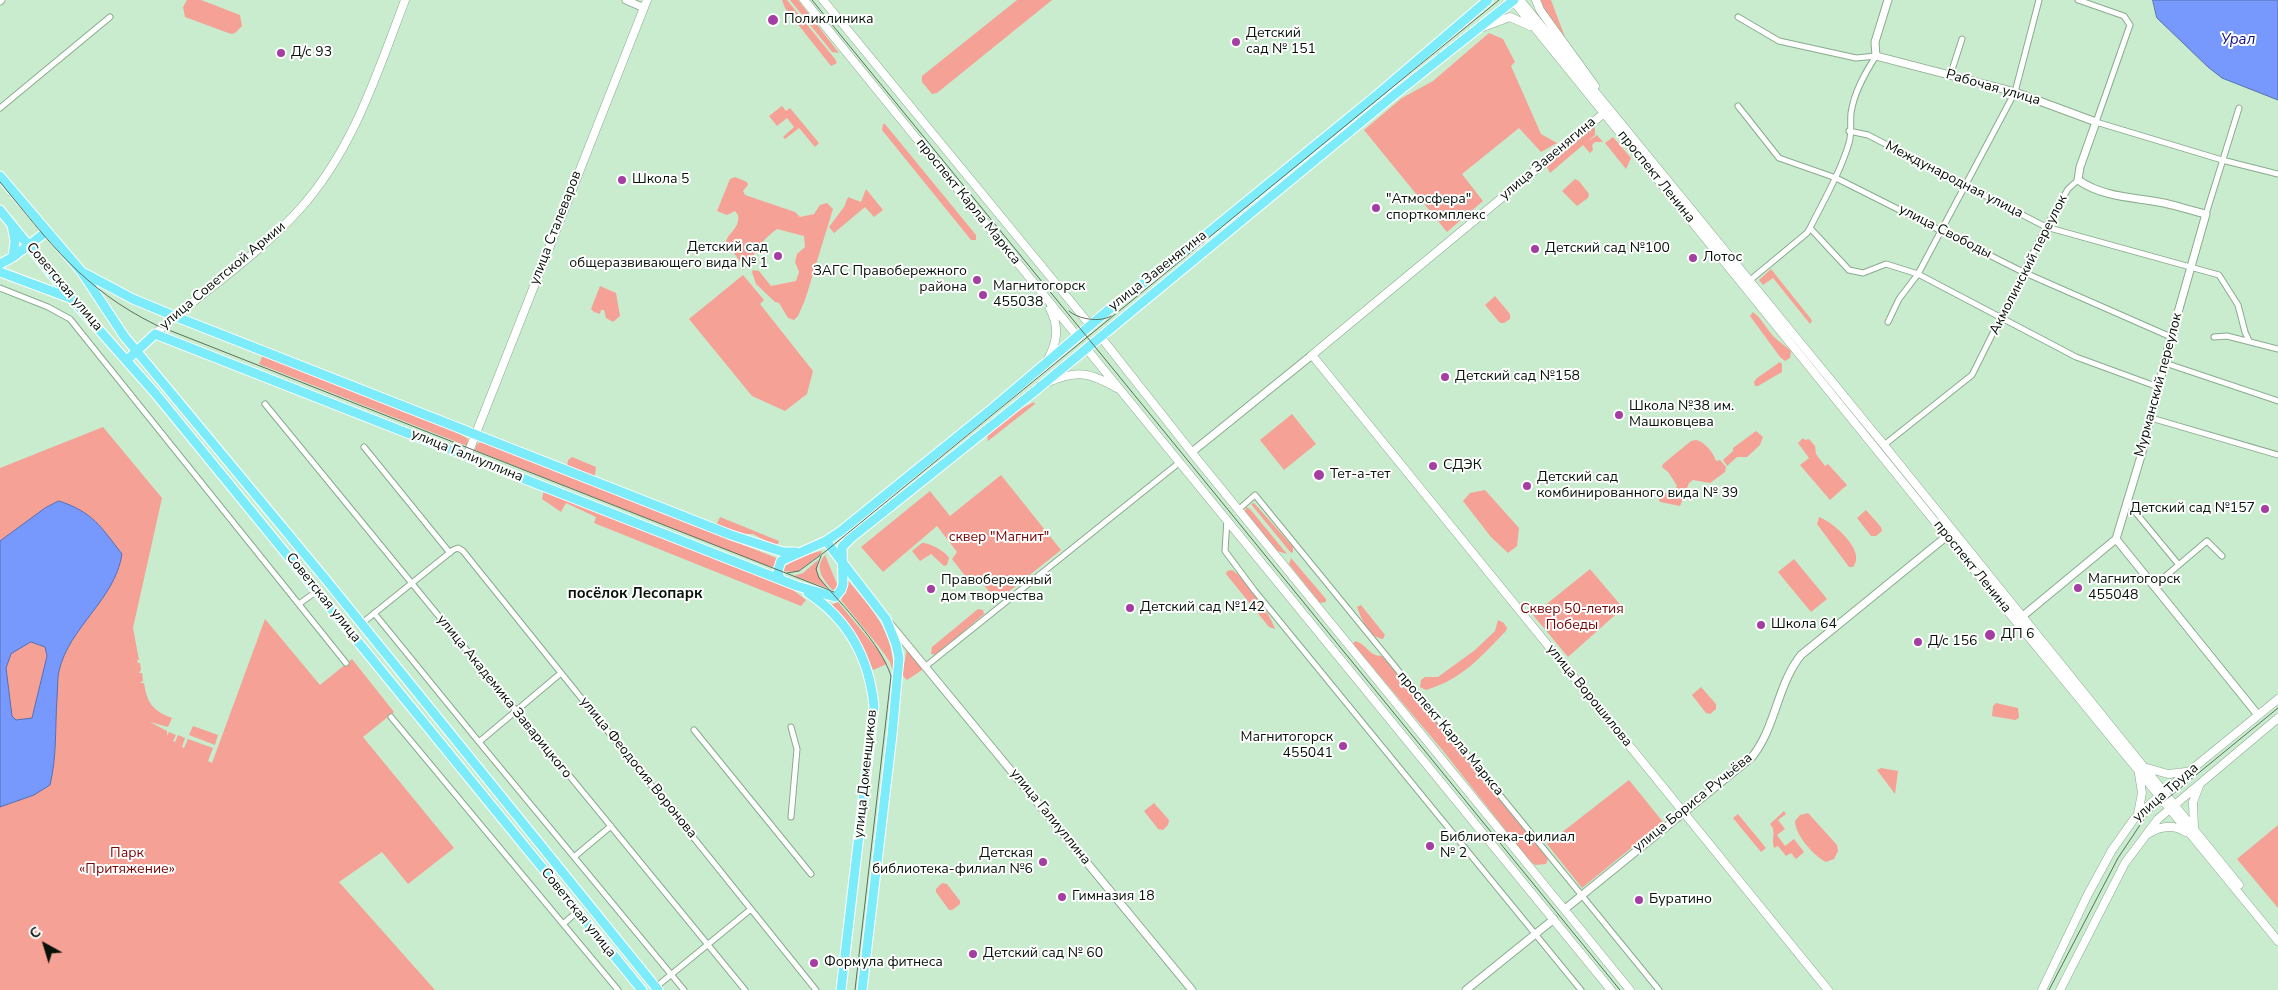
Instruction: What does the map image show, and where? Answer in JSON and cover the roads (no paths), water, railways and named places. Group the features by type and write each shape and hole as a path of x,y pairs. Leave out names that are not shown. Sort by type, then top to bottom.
{"main road":[{"name":"улица Советской Армии","path":"127,360 174,316 269,240 318,187 360,116 405,0"},
{"name":"проспект Карла Маркса","path":"804,0 1045,298 1612,990"},
{"name":"проспект Карла Маркса","path":"823,0 1100,336 1238,510 1630,990"},
{"path":"1467,17 1481,0"},
{"name":"улица Завенягина","path":"826,541 960,436 1090,325 1377,95 1488,0"},
{"name":"улица Завенягина","path":"841,561 842,547 846,543 1042,385 1394,95 1515,0"},
{"name":"проспект Ленина","path":"1515,0 1603,102"},
{"name":"проспект Ленина","path":"1515,0 2162,794 2278,941"},
{"name":"проспект Ленина","path":"1536,0 1540,10 1588,74 1606,111"},
{"name":"улица Сталеваров","path":"467,456 645,4"},
{"name":"улица Завенягина","path":"1477,30 1510,17 1522,20 1540,32"},
{"name":"улица Завенягина","path":"1312,356 1606,111"},
{"name":"Советская улица","path":"0,176 81,271 124,336 657,988"},
{"name":"Советская улица","path":"0,210 71,298 127,360 317,590 642,990"},
{"path":"12,225 15,241 13,257"},
{"path":"0,264 13,257 46,232"},
{"name":"Советская улица","path":"81,271 126,296 174,316"},
{"path":"0,272 71,298"},
{"name":"проспект Ленина","path":"1746,283 1884,445 1950,534"},
{"path":"1045,298 1055,318 1057,332 1053,349 1045,364"},
{"name":"улица Галиуллина","path":"174,316 731,535 783,552 802,551"},
{"name":"улица Галиуллина","path":"154,334 797,586 835,597 842,590 841,561"},
{"name":"улица Ворошилова","path":"1312,356 1828,990"},
{"path":"1042,385 1063,376 1084,373 1103,380 1121,391"},
{"name":"улица Галиуллина","path":"780,580 778,571 781,561 826,541 886,619"},
{"path":"317,590 327,582"},
{"name":"улица Доменщиков","path":"797,586 824,603 849,632 865,664 874,706 841,990"},
{"name":"улица Доменщиков","path":"862,990 896,692 898,650 886,619"},
{"name":"улица Труда","path":"2042,990 2107,857 2137,816 2278,699"},
{"name":"улица Труда","path":"2060,990 2125,863 2158,819 2278,718"},
{"path":"2138,765 2154,772 2168,774 2191,770"},
{"path":"2137,816 2142,793 2138,765"},
{"path":"2144,837 2157,828 2165,827 2182,829 2194,834 2193,802 2196,791 2204,779"},
{"path":"517,837 527,829"},
{"name":"проспект Ленина","path":"2194,834 2278,933"},
{"name":"улица Бориса Ручьёва","path":"1554,919 1565,909"}],"street":[{"path":"626,0 645,4"},
{"path":"1746,283 1807,233 1836,178 1850,142 1852,111 1857,93 1865,74 1876,56 1876,42 1888,0"},
{"path":"1888,322 1899,300 1918,274 1940,229 2014,92 2039,0"},
{"name":"Акмолинский переулок","path":"1884,445 1972,375 2046,227 2068,189 2078,180 2080,168 2130,28 2129,22 2124,16 2078,0"},
{"path":"0,108 110,17"},
{"name":"Рабочая улица","path":"1738,17 1779,41 1856,58 1876,56 2014,92 2096,122 2223,161 2278,174"},
{"path":"1950,76 1962,39"},
{"name":"улица Свободы","path":"1738,106 1779,158 1836,178 2023,272 2171,336"},
{"name":"Мурманский переулок","path":"2116,539 2206,214 2240,108"},
{"name":"Международная улица","path":"1850,131 1868,136 1966,184 2046,227 2219,276 2238,305 2249,341"},
{"path":"2078,180 2090,189 2108,195 2165,203 2206,214"},
{"path":"1810,228 1849,270 1863,273 1886,264 1918,274 2076,357 2158,387"},
{"path":"0,288 48,307 70,320 346,663"},
{"path":"2214,337 2228,336 2278,349"},
{"name":"улица Завенягина","path":"1192,452 1312,356"},
{"path":"2165,363 2278,401"},
{"name":"улица Академика Заварицкого","path":"265,404 745,990"},
{"path":"2151,418 2278,455"},
{"path":"360,625 450,552 364,447"},
{"path":"926,666 1180,462"},
{"name":"проспект Карла Маркса","path":"1238,510 1255,496 1659,990"},
{"path":"2127,502 2178,565"},
{"path":"1227,519 1225,551 1254,590 1581,990"},
{"name":"улица Бориса Ручьёва","path":"1565,909 1752,757 1766,735 1789,674 1801,655 1950,534"},
{"path":"2019,619 2116,539 2258,715"},
{"path":"2154,586 2207,541 2222,556"},
{"name":"улица Феодосия Воронова","path":"450,552 458,548 816,990"},
{"path":"299,604 317,590"},
{"path":"374,613 684,990"},
{"name":"улица Галиуллина","path":"886,619 1192,990"},
{"path":"898,650 907,644"},
{"path":"479,742 561,673"},
{"path":"391,718 618,990"},
{"path":"791,727 796,743 797,756 791,817"},
{"path":"694,730 811,874"},
{"path":"574,857 611,826"},
{"path":"657,988 671,974 751,909"},
{"path":"563,924 577,912"},
{"name":"улица Бориса Ручьёва","path":"1466,990 1554,919"}],"water":[{"name":"Урал","path":"2153,0 2278,0 2278,100 2222,78 2208,67 2157,18"},
{"path":"59,501 80,510 95,522 122,554 111,586 72,641 64,655 59,671 55,753 50,785 34,795 0,807 0,541 45,508","holes":["31,642 45,647 47,656 32,718 16,720 12,716 6,668 11,654"]}],"tram line":[{"path":"812,0 1620,990"},
{"path":"787,573 799,571 826,551 1499,0"},
{"path":"0,182 69,263 108,296 156,325 834,592"},
{"path":"1069,311 1078,316 1095,320 1111,316"},
{"path":"821,556 816,569 819,578 870,638 879,651 891,676 855,990"},
{"path":"2049,990 2118,858 2146,816 2278,708"}],"place":[{"name":"Поликлиника","path":"773,20"},
{"name":"Детский сад № 151","path":"1236,42"},
{"name":"Д/с 93","path":"281,53"},
{"name":"Школа 5","path":"622,180"},
{"name":"\"Атмосфера\" спорткомплекс","path":"1376,208"},
{"name":"Детский сад №100","path":"1535,249"},
{"name":"Детский сад общеразвивающего вида № 1","path":"778,256"},
{"name":"Лотос","path":"1693,258"},
{"name":"ЗАГС Правобережного района","path":"977,280"},
{"name":"Магнитогорск 455038","path":"983,295"},
{"name":"Детский сад №158","path":"1445,377"},
{"name":"Школа №38 им. Машковцева","path":"1619,415"},
{"name":"СДЭК","path":"1433,466"},
{"name":"Тет-а-тет","path":"1319,475"},
{"name":"Детский сад комбинированного вида № 39","path":"1527,486"},
{"name":"Детский сад №157","path":"2265,509"},
{"name":"Магнитогорск 455048","path":"2078,588"},
{"name":"Правобережный дом творчества","path":"931,589"},
{"name":"Детский сад №142","path":"1130,608"},
{"name":"Школа 64","path":"1761,625"},
{"name":"ДП 6","path":"1990,635"},
{"name":"Д/с 156","path":"1918,642"},
{"name":"Магнитогорск 455041","path":"1343,746"},
{"name":"Библиотека-филиал № 2","path":"1430,846"},
{"name":"Детская библиотека-филиал №6","path":"1043,862"},
{"name":"Гимназия 18","path":"1062,897"},
{"name":"Буратино","path":"1639,900"},
{"name":"Детский сад № 60","path":"973,954"},
{"name":"Формула фитнеса","path":"814,963"}],"district":[{"name":"посёлок Лесопарк","path":"635,594"}],"park label":[{"name":"сквер \"Магнит\"","path":"999,538"},
{"name":"Сквер 50-летия Победы","path":"1572,618"},
{"name":"Парк «Притяжение»","path":"127,862"}]}
